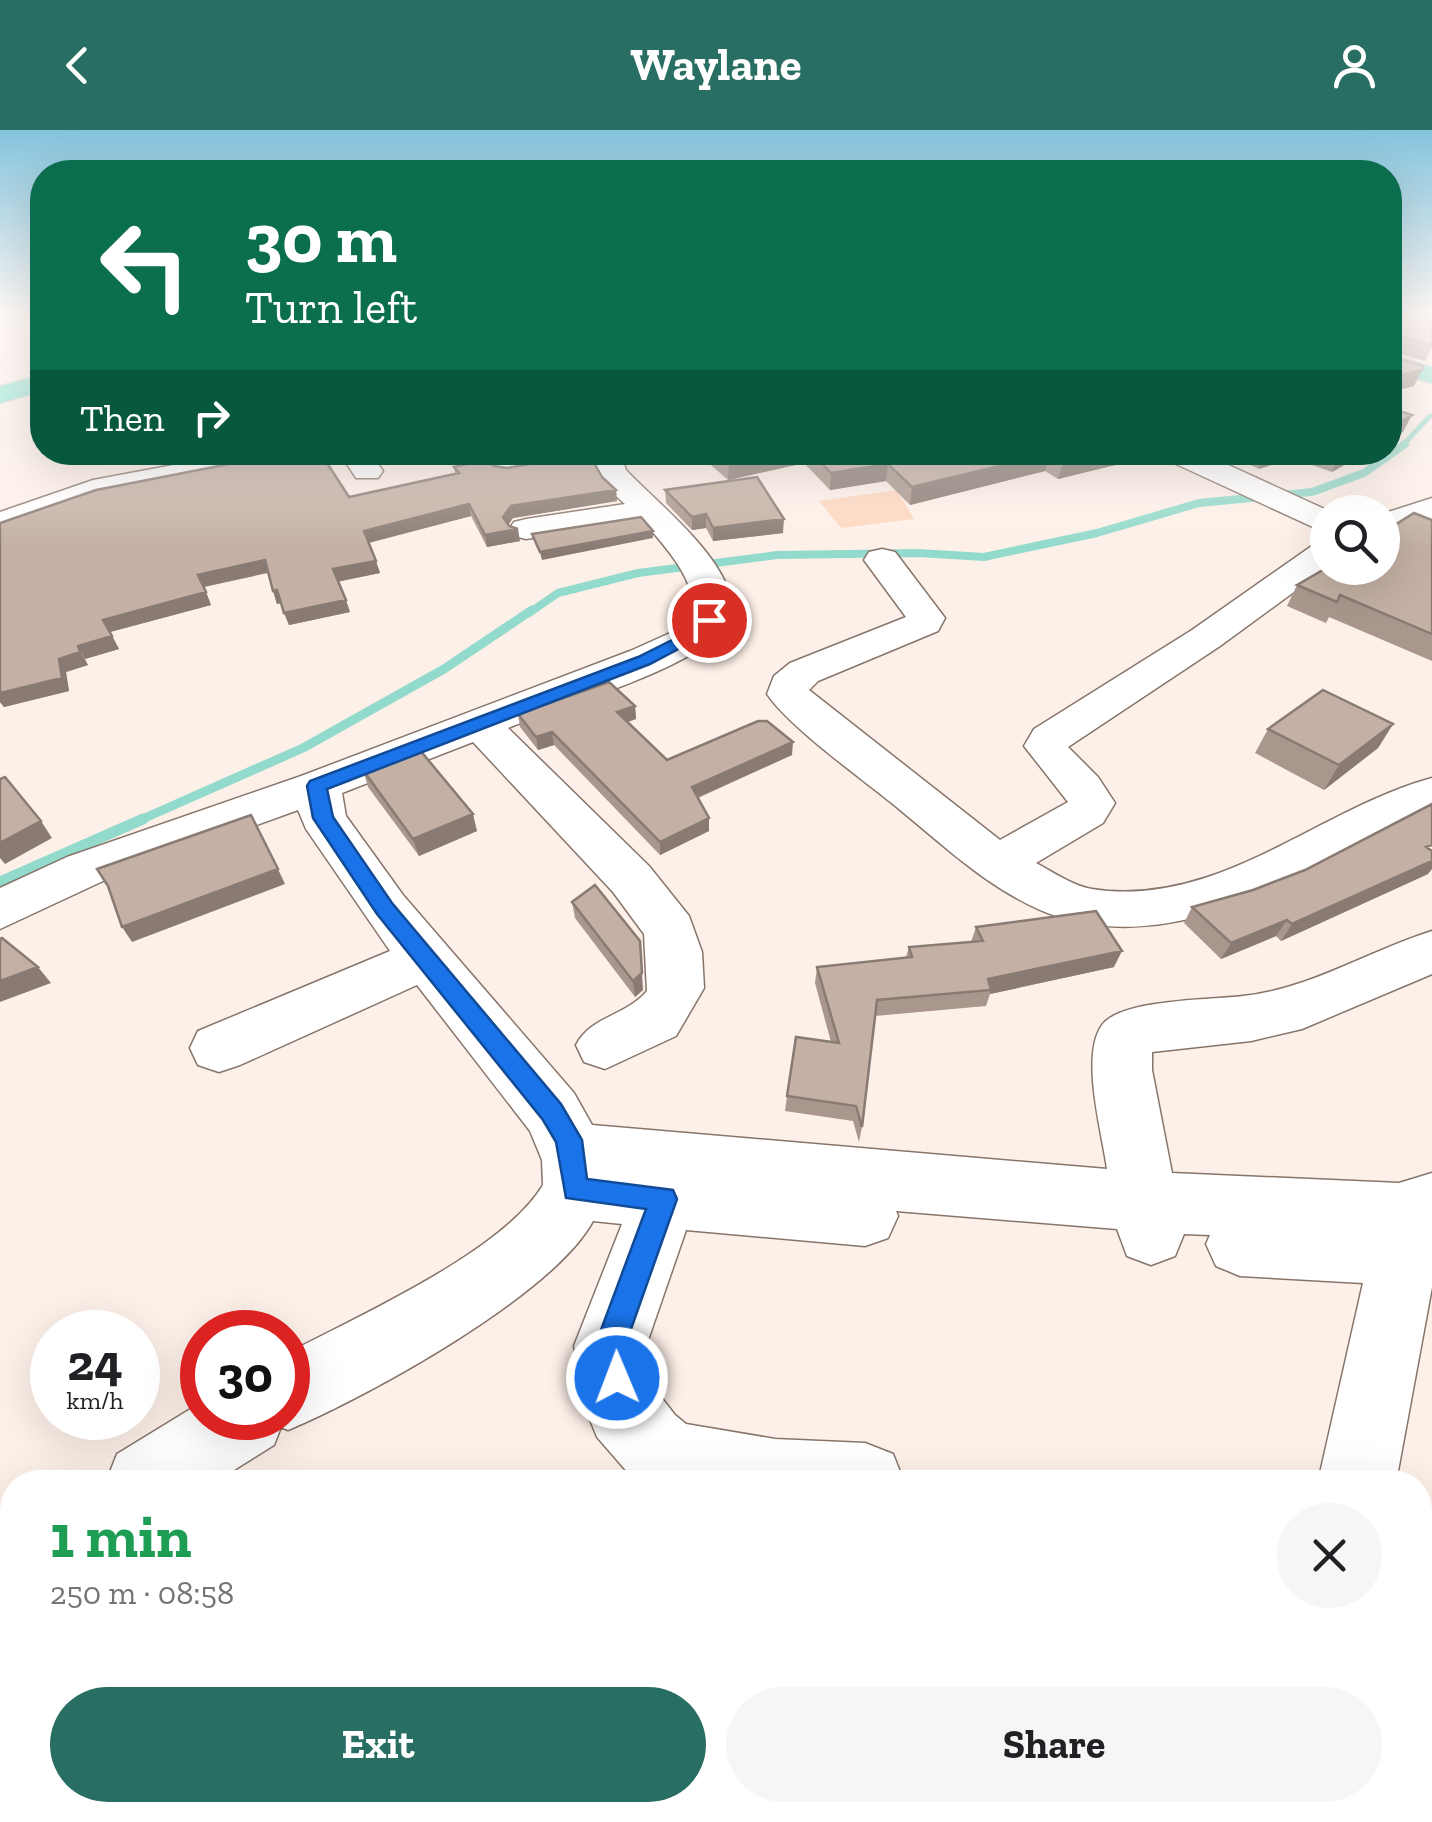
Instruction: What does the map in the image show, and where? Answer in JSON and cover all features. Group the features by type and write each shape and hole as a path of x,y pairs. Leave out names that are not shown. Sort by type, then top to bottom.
{"street":[{"path":"0,524 93,490 225,465"},
{"path":"0,910 86,869 644,660 694,635 716,606 698,568 652,510 608,465"},
{"path":"1202,465 1310,516"},
{"path":"1400,519 1432,508"},
{"path":"526,529 652,510"},
{"path":"882,560 926,618 924,624 804,672 788,686 788,694 997,864 1058,897 1090,908 1157,908 1258,878 1432,793"},
{"path":"997,864 1086,812 1092,803 1084,786 1050,754 1046,746 1050,739 1206,638 1310,563"},
{"path":"478,722 631,880 670,930 676,988 668,1006 656,1020 605,1046"},
{"path":"310,1380 488,1278 560,1222 574,1170 552,1112 424,959 323,818 316,786"},
{"path":"0,935 86,869"},
{"path":"1149,1219 1122,1070 1123,1041 1133,1031 1252,1018 1302,1007 1432,951"},
{"path":"219,1048 424,959"},
{"path":"574,1170 1149,1219 1416,1232 1359,1470"},
{"path":"574,1170 664,1199 791,1191"},
{"path":"664,1199 610,1346 624,1410 648,1442 670,1460 728,1470"},
{"path":"165,1470 212,1440"}],"shaded area":[{"path":"897,490 914,519 841,528 819,501"}],"building":[{"path":"224,465 328,465 349,497 459,473 454,467 462,465 595,465 616,490 511,506 503,517 509,526 518,529 485,535 469,504 364,531 376,561 333,569 346,600 284,613 265,560 198,575 206,592 103,620 112,636 78,646 80,652 59,659 62,678 0,693 0,523 96,490"},
{"path":"823,465 882,465 831,473"},
{"path":"889,465 1003,465 912,487"},
{"path":"757,477 784,519 713,528 706,514 692,517 665,490"},
{"path":"1414,513 1432,520 1432,634 1340,595 1337,602 1297,585 1310,577 1310,585 1400,585 1400,522"},
{"path":"641,517 653,531 540,552 532,534"},
{"path":"609,682 635,706 617,712 667,760 758,721 767,721 793,742 692,787 709,818 660,842 552,732 536,737 518,714"},
{"path":"1323,690 1393,724 1339,765 1268,729"},
{"path":"419,749 473,814 413,839 363,770"},
{"path":"5,777 41,821 0,843 0,779"},
{"path":"1432,804 1432,845 1426,847 1432,851 1432,861 1292,924 1287,920 1231,943 1192,907 1305,870"},
{"path":"251,815 278,869 122,927 108,886 97,869"},
{"path":"595,885 640,941 642,973 633,981 572,902"},
{"path":"1096,911 1122,951 988,979 991,990 877,1000 862,1127 856,1106 787,1096 796,1037 839,1043 817,967 912,957 909,947 983,941 976,927"},
{"path":"2,938 38,967 0,981"}],"waterway":[{"path":"1402,446 1430,416"},
{"path":"529,613 558,593 638,573 777,555 918,553 984,557 1097,533 1199,503 1312,492 1375,465"},
{"path":"138,821 303,748 444,669 532,610"},
{"path":"0,882 143,819"}],"route":[{"path":"617,1378 610,1346 664,1199 575,1190 569,1140 552,1112 384,908 323,818 316,786 644,660 694,635 709,620"}]}
